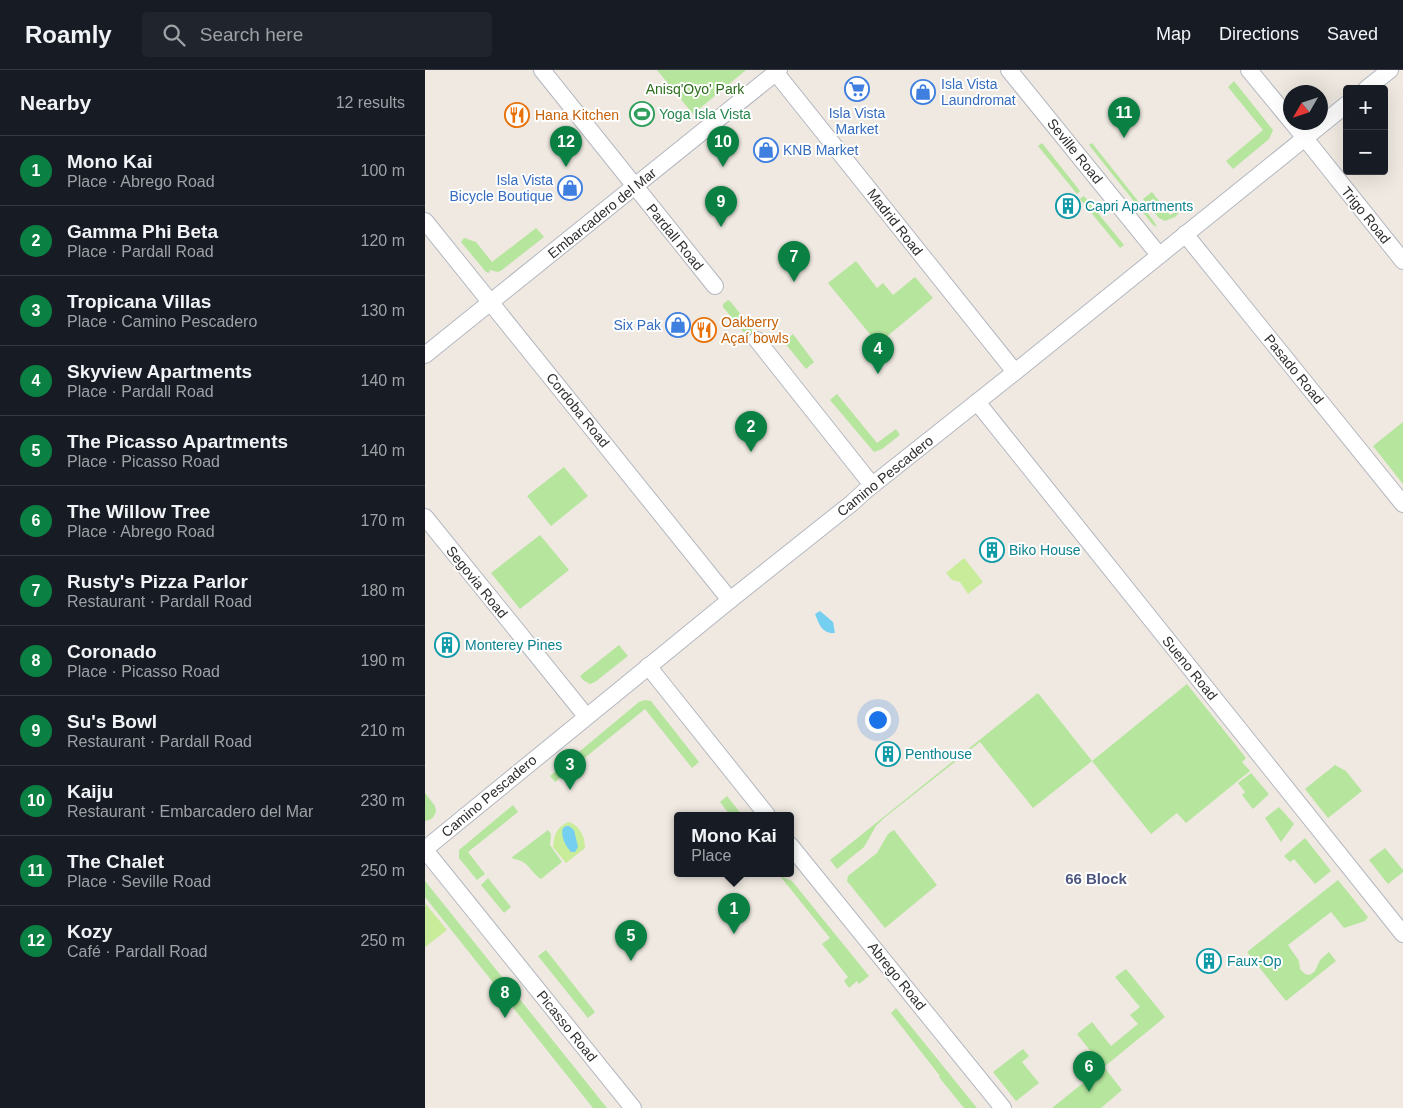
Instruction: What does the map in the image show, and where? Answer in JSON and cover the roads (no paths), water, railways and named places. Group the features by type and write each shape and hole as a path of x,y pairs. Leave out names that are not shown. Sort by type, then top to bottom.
{"street":[{"name":"Pardall Road","path":"542,70 715,286"},
{"name":"Seville Road","path":"1009,70 1159,255"},
{"name":"Trigo Road","path":"1249,70 1283,112"},
{"path":"1371,85 1389,70"},
{"name":"Embarcadero del Mar","path":"425,355 778,71"},
{"name":"Madrid Road","path":"778,71 1015,372"},
{"name":"Camino Pescadero","path":"425,850 729,600 1343,107"},
{"name":"Trigo Road","path":"1298,130 1403,261"},
{"name":"Cordoba Road","path":"425,221 729,600"},
{"name":"Pasado Road","path":"1185,234 1403,504"},
{"path":"757,340 872,485"},
{"name":"Sueno Road","path":"977,402 1403,934"},
{"name":"Segovia Road","path":"425,517 586,716"},
{"path":"648,666 765,812"},
{"name":"Picasso Road","path":"425,850 633,1108"},
{"name":"Abrego Road","path":"794,850 1003,1108"}],"water":[{"path":"820,611 833,622 835,633 827,632 822,628 815,614"},
{"path":"566,826 574,830 578,847 575,852 571,852 564,841 562,831"}],"place":[{"name":"Isla Vista Market","path":"857,89"},
{"name":"Isla Vista Laundromat","path":"923,92"},
{"name":"Yoga Isla Vista","path":"642,114"},
{"name":"Hana Kitchen","path":"517,115"},
{"name":"The Chalet","path":"1124,138"},
{"name":"KNB Market","path":"766,150"},
{"name":"Kozy","path":"566,167"},
{"name":"Kaiju","path":"723,167"},
{"name":"Isla Vista Bicycle Boutique","path":"570,188"},
{"name":"Capri Apartments","path":"1068,206"},
{"name":"Su's Bowl","path":"721,227"},
{"name":"Rusty's Pizza Parlor","path":"794,282"},
{"name":"Six Pak","path":"678,325"},
{"name":"Oakberry Açaí bowls","path":"704,330"},
{"name":"Skyview Apartments","path":"878,374"},
{"name":"Gamma Phi Beta","path":"751,452"},
{"name":"Biko House","path":"992,550"},
{"name":"Monterey Pines","path":"447,645"},
{"name":"Penthouse","path":"888,754"},
{"name":"Tropicana Villas","path":"570,790"},
{"name":"Mono Kai","path":"734,934"},
{"name":"The Picasso Apartments","path":"631,961"},
{"name":"Faux-Op","path":"1209,961"},
{"name":"Coronado","path":"505,1018"},
{"name":"The Willow Tree","path":"1089,1092"}],"district":[{"name":"66 Block","path":"1096,878"}],"park label":[{"name":"Anisq'Oyo' Park","path":"695,89"}]}
